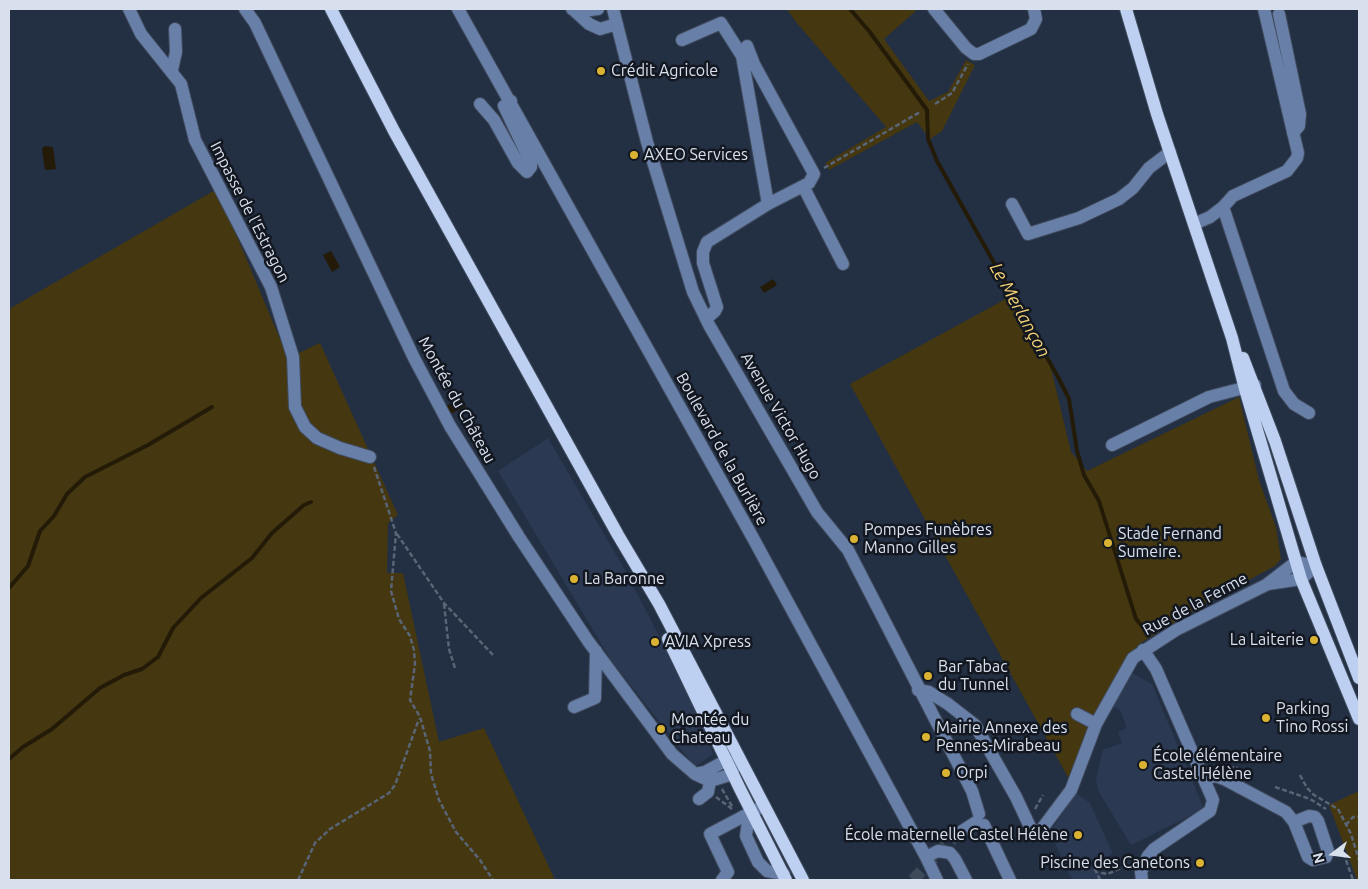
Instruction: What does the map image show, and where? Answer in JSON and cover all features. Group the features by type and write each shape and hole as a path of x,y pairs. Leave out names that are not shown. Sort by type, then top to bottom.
{"main road":[{"path":"1126,9 1170,152 1232,338 1359,678"},
{"path":"332,12 367,82 618,535 659,604 803,880"},
{"path":"1250,387 1296,562 1359,719"},
{"path":"618,535 730,767 750,813 785,877"}],"street":[{"name":"Impasse de l’Estragon","path":"129,9 140,34 172,70 181,84 195,140 271,287 293,357 295,408 305,427 317,438 332,445 370,457"},
{"name":"Montée du Château","path":"244,9 255,23 389,308 450,426 519,537 596,650 672,754 704,784"},
{"name":"Boulevard de la Burlière","path":"458,9 758,546 937,880"},
{"path":"574,10 598,9"},
{"name":"Avenue Victor Hugo","path":"612,9 650,151 693,292 706,319 818,512 848,550 918,690 972,791 980,821 1010,880"},
{"path":"934,9 966,48 974,54 985,52 1027,32 1036,19 1034,9"},
{"path":"1194,224 1210,217 1233,196 1291,168 1298,153 1264,9"},
{"path":"574,10 589,24 600,29 617,24"},
{"path":"1279,14 1300,114 1299,126 1293,133"},
{"path":"682,40 721,23 742,56 768,204"},
{"path":"172,70 176,52 175,28"},
{"path":"706,319 715,311 717,306 703,263 703,252 707,242 768,204 809,183 814,174 754,64 747,46"},
{"path":"480,104 494,120 518,163 527,172 532,167 531,163 504,106 511,101"},
{"path":"1012,204 1028,234 1079,218 1119,199 1133,188 1149,168 1170,152"},
{"path":"802,186 843,264"},
{"path":"1223,207 1284,390 1294,404 1309,413"},
{"path":"1112,445 1209,397 1250,387"},
{"path":"1296,562 1316,566"},
{"name":"Rue de la Ferme","path":"918,690 929,692 948,704 974,725 1032,829 1038,834 1071,790 1096,724 1133,658 1176,630 1266,585 1296,562"},
{"path":"1302,579 1316,566"},
{"name":"Rue de la Ferme","path":"1266,585 1302,579"},
{"path":"574,707 595,698 596,650"},
{"path":"1142,880 1141,872 1144,864 1154,849 1210,811 1213,800 1156,669 1143,650"},
{"path":"1077,714 1096,724"},
{"path":"704,784 730,767 736,750"},
{"path":"730,767 753,786"},
{"path":"1204,779 1215,776 1224,779 1286,812 1294,822"},
{"path":"722,880 728,872 710,834 764,805"},
{"path":"956,836 980,821"},
{"path":"926,858 938,851 950,853 956,859 966,880"}],"path":[{"path":"935,104 952,92 974,54"},
{"path":"814,174 920,112"},
{"path":"370,457 396,533 444,603 493,655"},
{"path":"396,533 391,591 399,619 410,636 414,650 415,664 409,693 410,700 420,717 430,751 430,774 439,800 456,832 480,860 493,880"},
{"path":"444,603 449,649 455,668"},
{"path":"298,880 315,843 330,829 388,793 395,785 420,717"},
{"path":"1300,775 1307,788 1314,795 1338,809 1359,860"},
{"path":"704,784 734,810"},
{"path":"1035,810 1043,795"},
{"path":"1346,825 1353,817 1359,817"},
{"path":"1100,880 1094,867 1098,864 1102,873 1108,874 1123,867"}],"shaded area":[{"path":"787,9 918,9 884,39 929,101 948,92 966,60 975,65 942,131 930,139 917,122 829,170 825,163 886,127"},
{"path":"44,146 53,147 56,169 45,170 42,149"},
{"path":"217,189 288,358 320,343 398,515 388,523 387,573 403,573 439,742 484,728 555,880 9,880 9,309"},
{"path":"331,251 340,267 332,272 323,255"},
{"path":"773,279 777,285 764,293 760,287"},
{"name":"Stade Fernand Sumeire.","path":"1013,295 1049,360 1071,452 1087,471 1239,397 1259,480 1276,527 1281,559 1275,566 1211,600 1139,644 1119,670 1090,722 1069,779 850,384"},
{"path":"462,398 466,406 453,413 449,412 446,406"},
{"path":"548,438 625,570 698,712 713,754 695,767 611,660 498,471"},
{"name":"École élémentaire Castel Hélène","path":"1132,673 1152,684 1204,809 1131,845 1099,792 1096,779 1103,750 1122,743 1118,732 1127,728 1120,710 1113,707"},
{"path":"1359,791 1359,880 1357,880 1329,805"},
{"name":"École maternelle Castel Hélène","path":"1076,793 1090,803 1113,854 1095,862 1103,880 1072,880 1050,832"}],"waterway":[{"name":"Le Merlançon","path":"850,9 869,31 927,110 928,139 937,161 1069,399 1077,451 1084,475 1099,501 1136,619 1147,632"},
{"path":"9,588 28,566 40,531 54,516 67,494 85,477 148,445 212,407"},
{"path":"9,759 23,747 52,729 100,688 124,675 142,669 158,657 173,628 201,598 252,558 272,533 304,505 311,502"}],"tunnel":[{"path":"913,880 956,835"}],"place":[{"name":"Crédit Agricole","path":"601,71"},
{"name":"AXEO Services","path":"634,155"},
{"name":"Pompes Funèbres Manno Gilles","path":"854,539"},
{"name":"Stade Fernand Sumeire.","path":"1108,543"},
{"name":"La Baronne","path":"574,579"},
{"name":"La Laiterie","path":"1314,640"},
{"name":"AVIA Xpress","path":"655,642"},
{"name":"Bar Tabac du Tunnel","path":"928,676"},
{"name":"Parking Tino Rossi","path":"1266,718"},
{"name":"Montée du Chateau","path":"661,729"},
{"name":"Mairie Annexe des Pennes-Mirabeau","path":"926,737"},
{"name":"École élémentaire Castel Hélène","path":"1143,765"},
{"name":"Orpi","path":"946,773"},
{"name":"École maternelle Castel Hélène","path":"1078,835"},
{"name":"Piscine des Canetons","path":"1200,863"}]}
